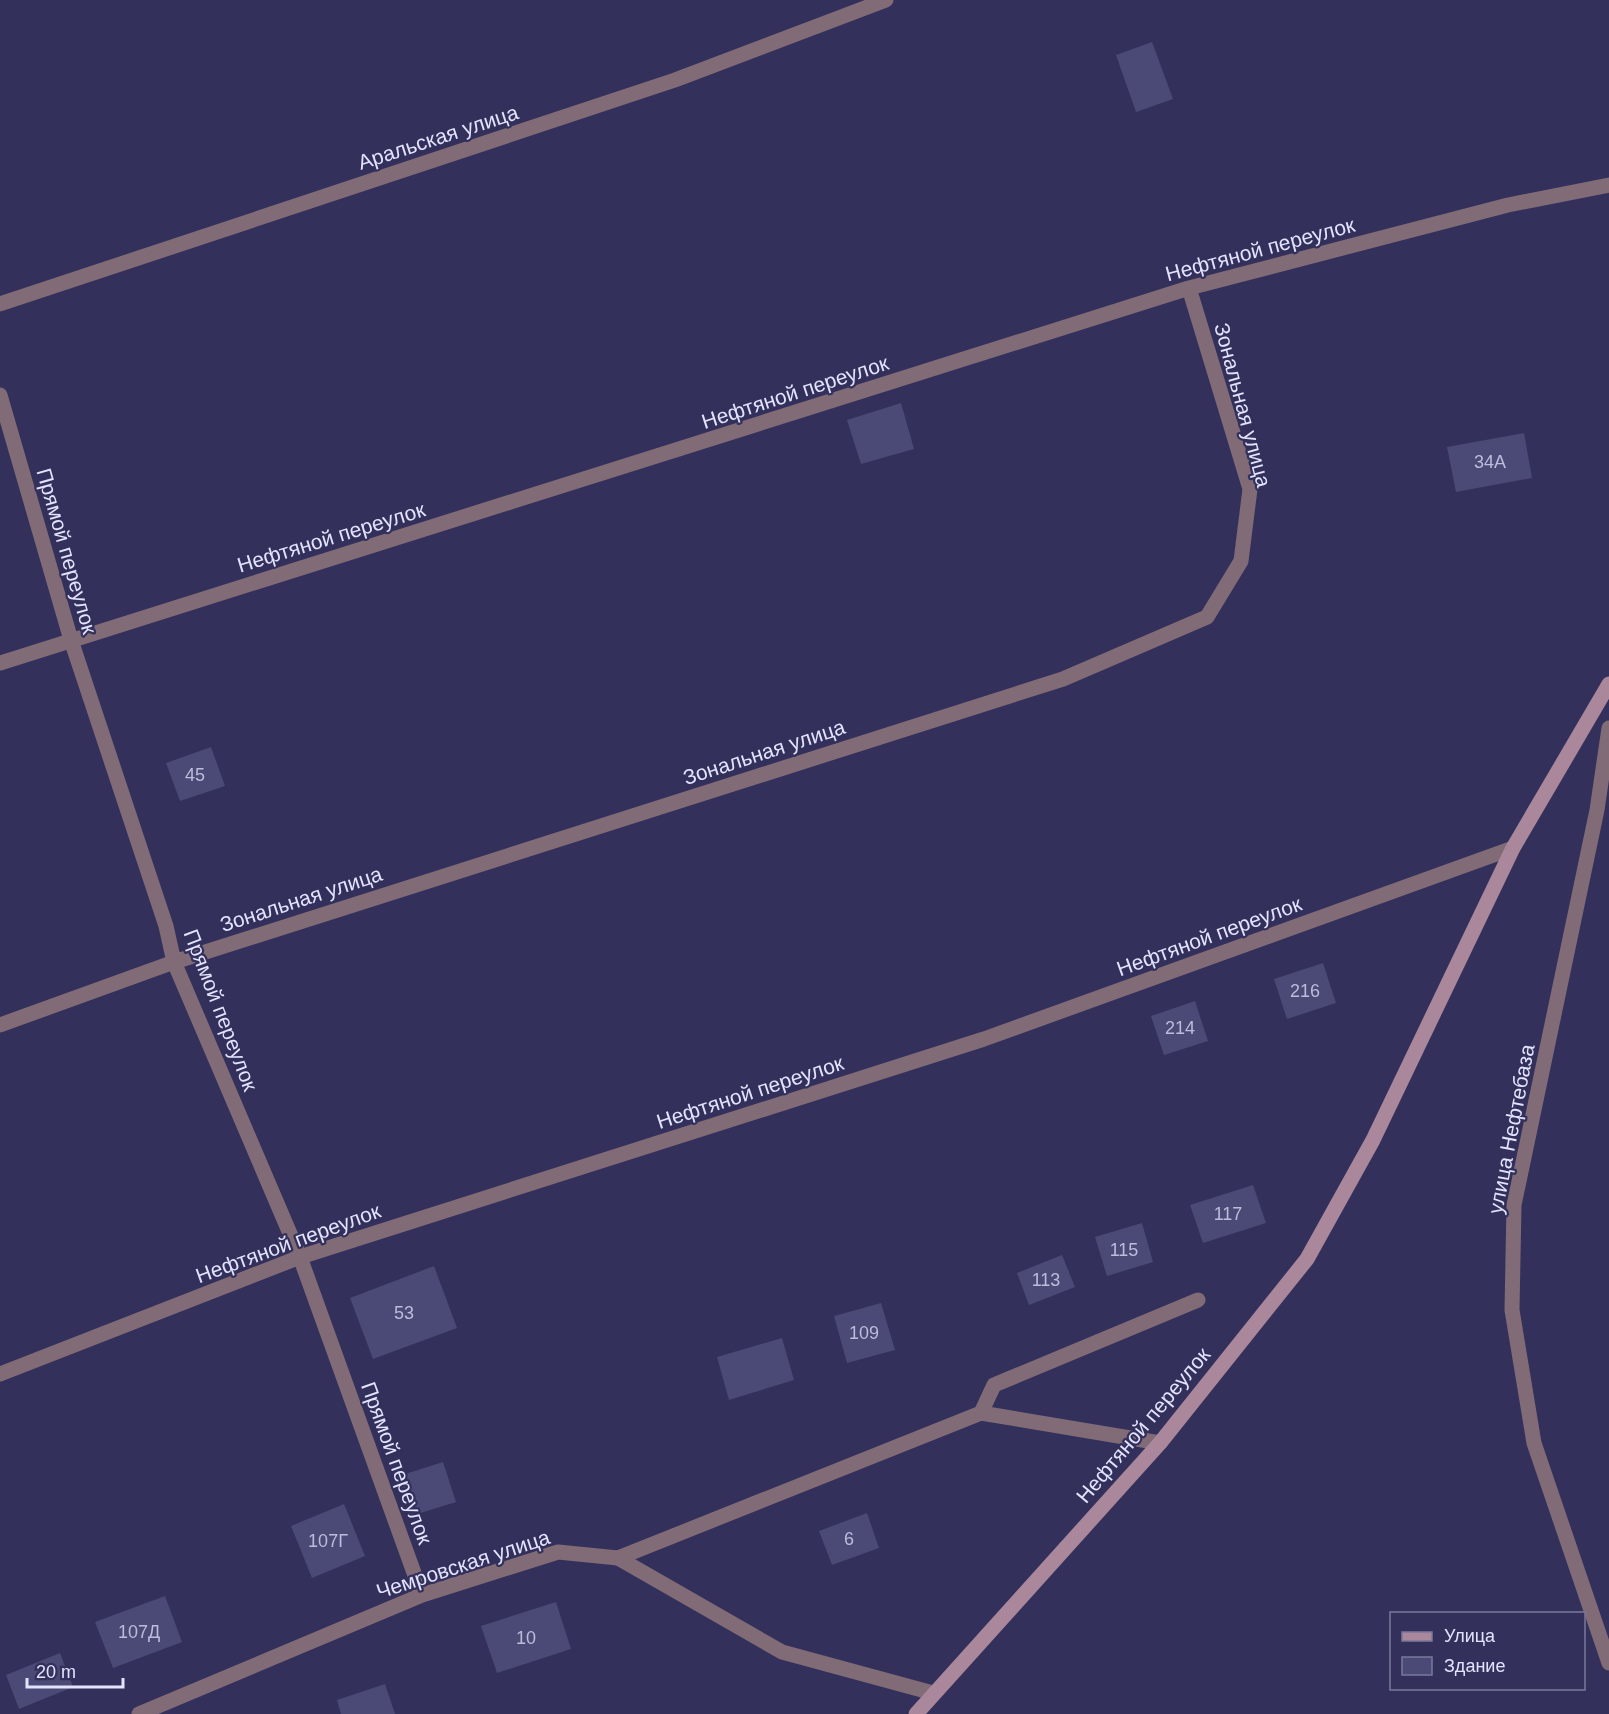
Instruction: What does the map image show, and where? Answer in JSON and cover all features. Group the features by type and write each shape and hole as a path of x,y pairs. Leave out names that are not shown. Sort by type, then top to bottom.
{"main road":[{"name":"Нефтяной переулок","path":"916,1714 1160,1443 1307,1259 1373,1140 1513,848 1609,684"}],"street":[{"name":"Аральская улица","path":"0,304 675,81 886,0"},
{"name":"Нефтяной переулок","path":"0,663 1189,288 1508,205 1609,184"},
{"name":"Зональная улица","path":"0,1024 174,962 1063,679 1207,617 1241,561 1250,489 1189,288"},
{"name":"Прямой переулок","path":"0,395 71,640 166,926 174,962 300,1257 422,1595"},
{"name":"улица Нефтебаза","path":"1609,728 1597,810 1514,1205 1512,1310 1534,1443 1609,1663"},
{"path":"1597,810 1609,823"},
{"name":"Нефтяной переулок","path":"0,1374 300,1257 984,1039 1513,848"},
{"path":"981,1413 994,1384 1198,1300"},
{"path":"618,1558 981,1413 1160,1443"},
{"name":"Чемровская улица","path":"139,1714 422,1595 558,1552 618,1558 782,1652 933,1693"}],"building":[{"path":"1152,42 1173,99 1136,112 1116,55"},
{"path":"901,403 914,449 861,464 847,420"},
{"path":"1524,433 1532,478 1456,492 1447,447"},
{"path":"211,747 225,786 180,801 166,763"},
{"path":"1323,963 1336,1003 1287,1019 1274,979"},
{"path":"1195,1001 1208,1041 1164,1055 1151,1016"},
{"path":"1253,1185 1266,1223 1203,1243 1190,1205"},
{"path":"1142,1223 1153,1262 1107,1276 1095,1237"},
{"path":"1062,1255 1075,1287 1029,1305 1017,1273"},
{"path":"434,1266 457,1328 373,1359 350,1298"},
{"path":"881,1303 895,1350 847,1363 834,1316"},
{"path":"782,1338 794,1380 729,1400 717,1357"},
{"path":"443,1462 456,1502 411,1516 399,1476"},
{"path":"344,1504 365,1556 312,1578 291,1526"},
{"path":"867,1513 879,1548 832,1565 819,1531"},
{"path":"165,1596 182,1642 113,1668 95,1622"},
{"path":"556,1602 571,1649 497,1673 481,1626"},
{"path":"60,1653 73,1687 19,1709 6,1675"},
{"path":"385,1684 395,1714 341,1714 337,1700"}]}
